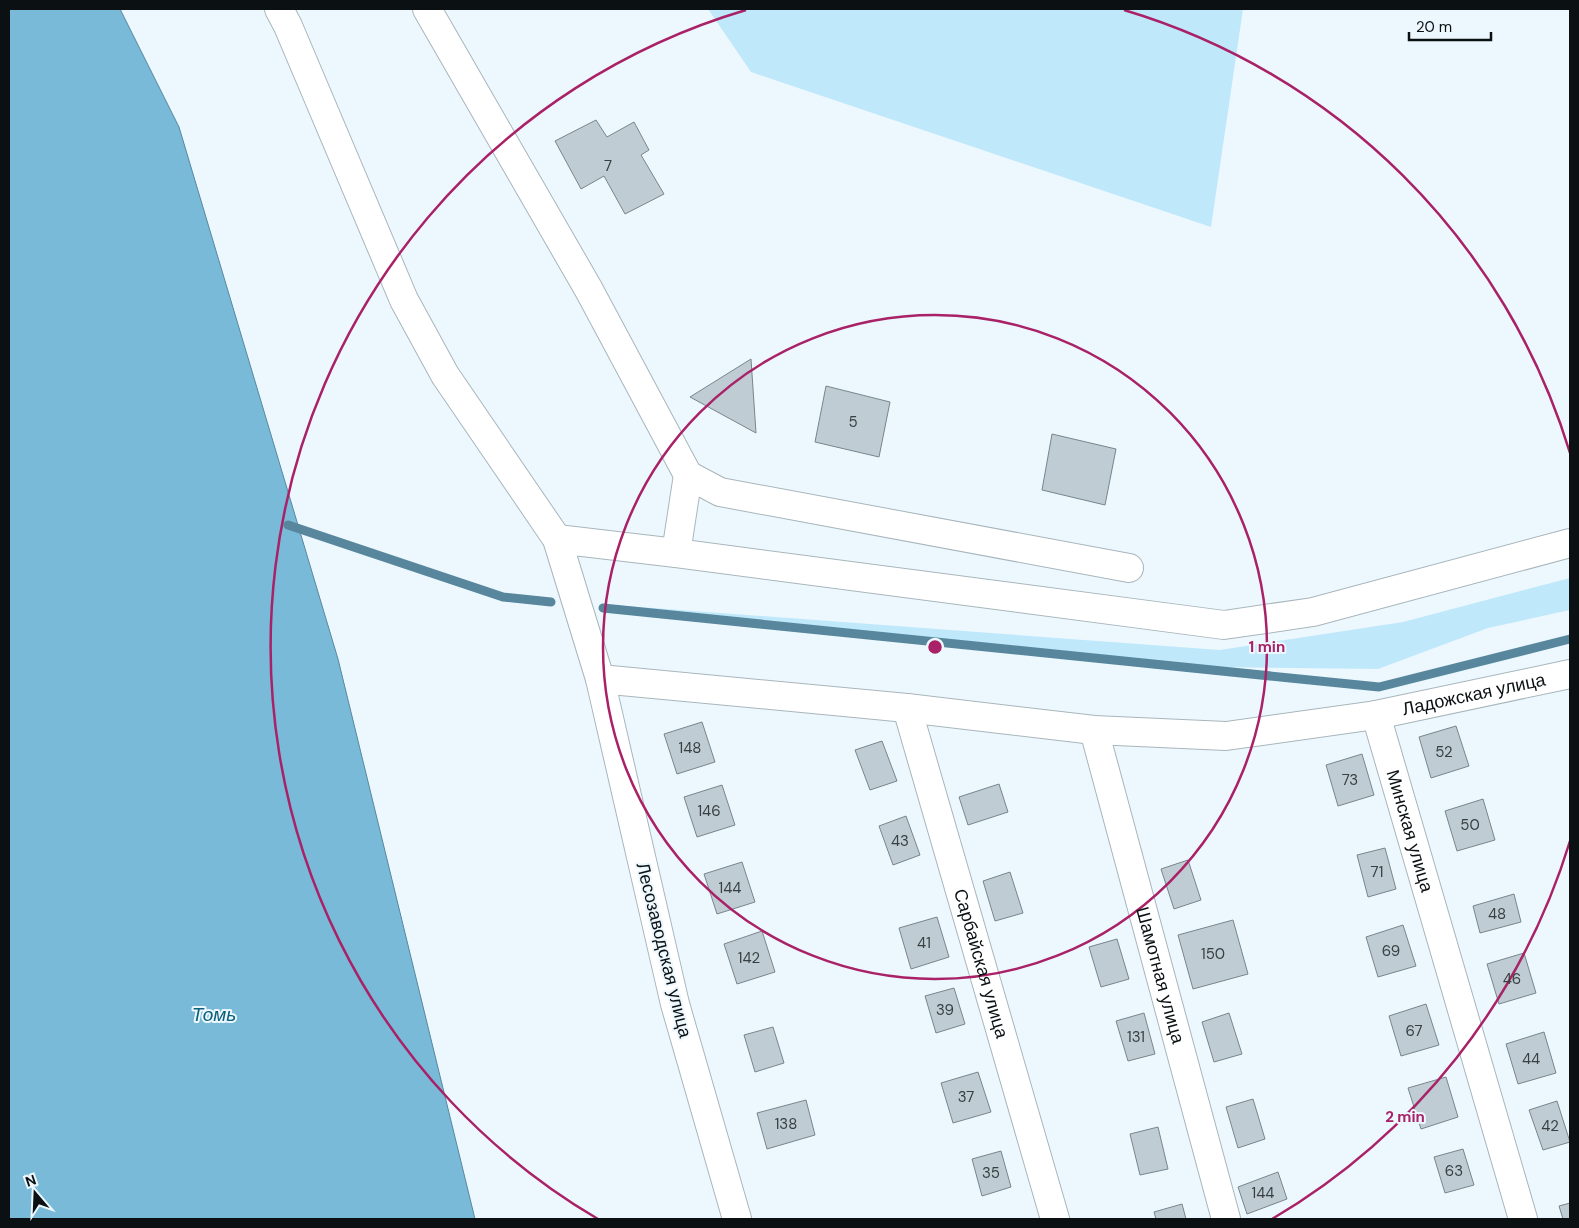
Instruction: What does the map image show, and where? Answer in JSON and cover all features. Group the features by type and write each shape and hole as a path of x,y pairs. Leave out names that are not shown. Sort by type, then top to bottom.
{"street":[{"name":"Лесозаводская улица","path":"279,9 288,26 404,300 445,375 557,539 600,679 675,1004 737,1219"},
{"path":"427,9 589,290 688,475 720,492 1129,568"},
{"path":"676,553 688,475"},
{"path":"557,539 1224,625 1313,612 1570,544"},
{"name":"Ладожская улица","path":"1376,715 1570,674"},
{"path":"600,679 907,708 1094,730 1226,736 1376,715"},
{"name":"Сарбайская улица","path":"907,708 1054,1219"},
{"name":"Минская улица","path":"1376,715 1523,1219"},
{"name":"Шамотная улица","path":"1094,730 1226,1219"}],"shaded area":[{"path":"708,9 1243,9 1211,227 751,72"},
{"path":"1570,578 1570,610 1488,628 1378,669 1139,666 612,605 1220,650 1403,622"}],"water":[{"name":"Томь","path":"9,9 120,9 179,127 338,659 475,1219 9,1219"}],"building":[{"path":"596,120 607,137 634,122 649,150 641,155 664,194 625,214 604,176 581,189 555,141"},
{"path":"751,359 756,433 690,397"},
{"path":"826,386 890,402 879,457 815,442"},
{"path":"1052,434 1116,449 1105,505 1042,490"},
{"path":"702,722 715,762 677,774 664,734"},
{"path":"1456,726 1469,766 1431,778 1419,737"},
{"path":"882,741 897,781 870,790 855,750"},
{"path":"1362,754 1374,795 1338,806 1326,765"},
{"path":"999,784 1008,812 968,825 959,797"},
{"path":"722,785 735,825 697,837 684,797"},
{"path":"1483,799 1495,840 1457,851 1445,811"},
{"path":"906,816 920,855 893,865 879,826"},
{"path":"1385,848 1396,889 1368,897 1357,855"},
{"path":"1188,860 1201,900 1174,909 1161,869"},
{"path":"742,862 755,902 717,914 704,874"},
{"path":"1010,872 1023,913 995,921 983,881"},
{"path":"1514,894 1521,922 1480,933 1473,906"},
{"path":"937,917 949,957 911,969 899,928"},
{"path":"1233,920 1248,974 1193,989 1178,935"},
{"path":"1403,925 1416,966 1378,977 1366,937"},
{"path":"762,931 775,972 737,984 724,944"},
{"path":"1117,939 1129,979 1101,987 1089,947"},
{"path":"1524,953 1536,993 1499,1004 1487,964"},
{"path":"954,988 965,1024 936,1033 925,996"},
{"path":"1426,1004 1439,1045 1401,1056 1389,1016"},
{"path":"1144,1013 1155,1054 1128,1061 1116,1021"},
{"path":"1229,1013 1242,1054 1214,1062 1202,1022"},
{"path":"773,1027 784,1063 755,1072 744,1035"},
{"path":"1544,1032 1556,1073 1518,1084 1506,1044"},
{"path":"978,1072 991,1112 953,1123 941,1083"},
{"path":"1446,1077 1458,1117 1421,1129 1408,1088"},
{"path":"1253,1099 1265,1139 1238,1148 1226,1107"},
{"path":"806,1100 815,1135 767,1149 757,1113"},
{"path":"1557,1101 1570,1142 1543,1150 1529,1110"},
{"path":"1158,1127 1168,1169 1140,1175 1130,1134"},
{"path":"1463,1149 1474,1185 1445,1193 1434,1157"},
{"path":"1001,1151 1011,1187 982,1196 972,1159"},
{"path":"1278,1172 1287,1199 1247,1214 1238,1187"},
{"path":"1570,1203 1570,1219 1563,1219 1559,1206"},
{"path":"1182,1204 1186,1219 1156,1219 1154,1212"}],"waterway":[{"path":"288,525 503,597 551,602"},
{"path":"603,608 1379,687 1570,639"}]}
